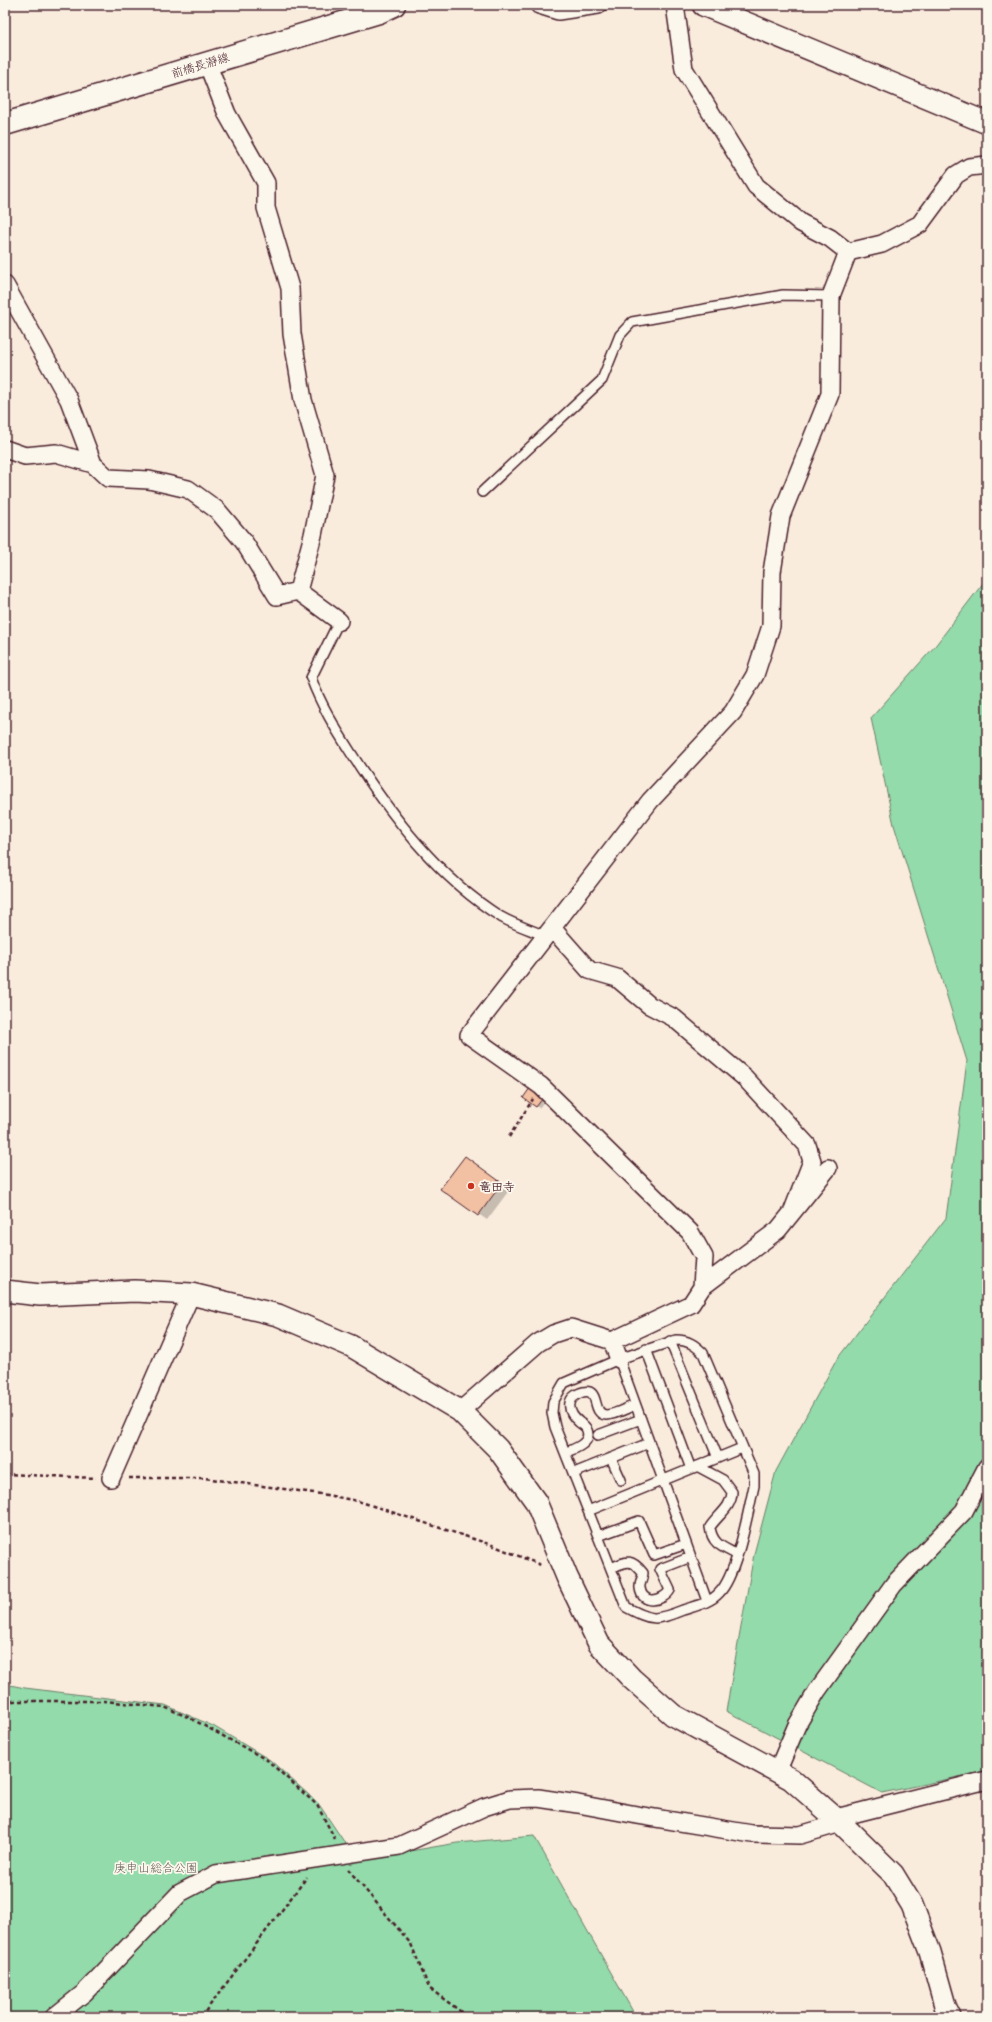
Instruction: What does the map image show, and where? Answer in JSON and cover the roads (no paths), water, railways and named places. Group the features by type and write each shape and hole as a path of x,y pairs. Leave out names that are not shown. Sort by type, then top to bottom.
{"main road":[{"name":"前橋長瀞線","path":"5,124 379,12 394,5"}],"street":[{"path":"539,5 558,12 598,5"},
{"path":"675,5 684,69 756,186 801,223 830,238 848,252"},
{"path":"703,5 987,123"},
{"path":"207,63 227,114 266,183 266,208 290,288 292,334 303,400 325,475 312,542 298,590"},
{"path":"848,252 882,244 920,224 956,175 969,167 987,165"},
{"path":"702,1287 704,1257 690,1232 541,1086 469,1035 650,801 733,712 755,675 771,626 772,572 781,516 830,394 831,296 848,252"},
{"path":"5,285 69,400 93,464 108,478 149,480 188,489 217,510 244,542 277,596 298,590"},
{"path":"5,449 25,456 56,453 93,464"},
{"path":"298,590 339,621"},
{"path":"549,932 589,970 617,978 649,1005 674,1018 745,1078 806,1145 812,1162 793,1210"},
{"path":"460,1411 538,1343 553,1334 571,1328 612,1340 691,1304 702,1287 778,1230 828,1168"},
{"path":"5,1291 40,1295 135,1291 191,1294 278,1315 351,1346 460,1411 498,1449 536,1502 567,1576 600,1644 632,1679 673,1715 791,1779 838,1820 893,1874 912,1906 930,1952 946,2009 950,2017"},
{"path":"111,1478 191,1294"},
{"path":"612,1340 619,1359"},
{"path":"777,1772 797,1725 817,1691 894,1584 964,1511 987,1467"},
{"path":"54,2017 84,1993 180,1893 216,1874 399,1846 484,1807 510,1799 538,1798 578,1804 637,1816 752,1834 800,1835 838,1820 987,1780"}],"lane":[{"path":"482,492 602,380 620,335 632,322 783,295 831,296"},
{"path":"339,621 311,678 320,702 368,780 396,817 432,859 468,892 502,917 549,932"},
{"path":"684,1340 694,1345 703,1353 754,1474 754,1486 730,1576 719,1593 707,1602 662,1618 647,1618 626,1606 588,1511 552,1413 553,1402 564,1383 619,1359 670,1341 684,1340"},
{"path":"670,1341 718,1458"},
{"path":"646,1349 694,1468 723,1480 732,1492 732,1497 726,1510 710,1527 711,1536 715,1542 736,1554"},
{"path":"619,1359 707,1602"},
{"path":"566,1452 579,1448 586,1440 587,1434 586,1427 573,1417 570,1411 570,1403 573,1397 581,1393 592,1394 596,1397 598,1410 600,1413 607,1415 635,1405"},
{"path":"598,1435 640,1419"},
{"path":"574,1473 649,1443"},
{"path":"588,1511 742,1448"},
{"path":"611,1458 620,1480"},
{"path":"598,1536 639,1521 654,1555 686,1544"},
{"path":"611,1568 625,1562 635,1564 643,1573 640,1587 641,1593 652,1601 668,1595 670,1590 669,1584 660,1569 691,1557"}],"place":[{"name":"竜田寺","path":"471,1186"}],"park label":[{"name":"庚申山総合公園","path":"156,1867"}]}
